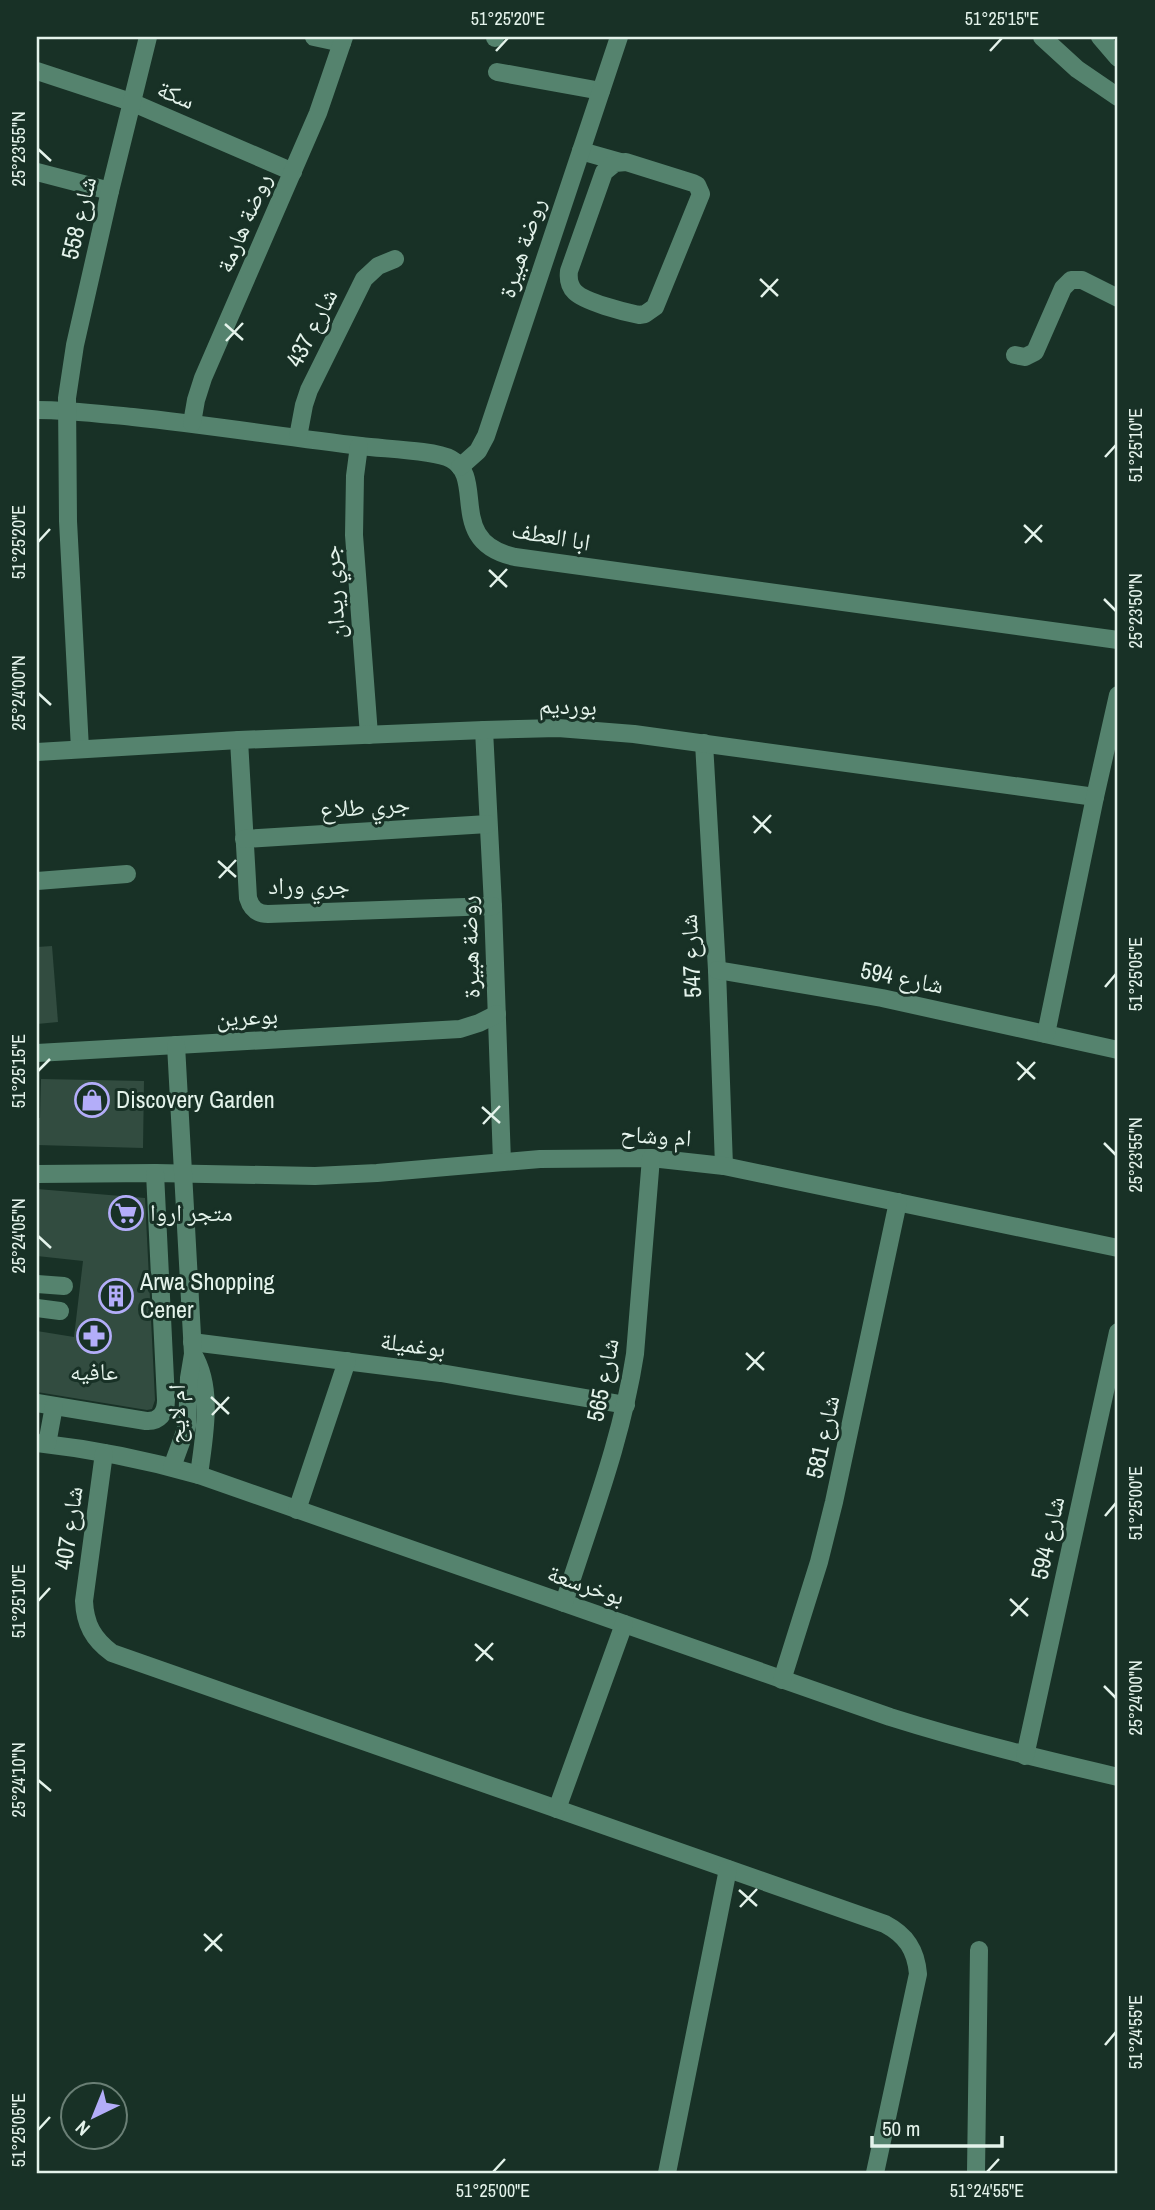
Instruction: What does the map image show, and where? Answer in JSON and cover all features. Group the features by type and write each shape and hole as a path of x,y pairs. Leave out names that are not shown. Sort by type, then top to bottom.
{"street":[{"name":"شارع 558","path":"80,750 68,521 67,411 72,362 148,37"},
{"name":"روضة هارمة","path":"192,423 204,377 318,113 343,40 314,37"},
{"name":"روضة هبيرة","path":"460,467 472,457 486,436 619,37"},
{"path":"1042,37 1077,69 1118,97"},
{"path":"1100,37 1118,58"},
{"name":"سكة","path":"37,71 131,102 293,172"},
{"path":"497,72 601,91"},
{"path":"581,151 626,162 693,183 701,194 655,307 645,314 633,314 583,297 573,290 568,278 604,172 609,166 620,162"},
{"path":"37,172 110,191"},
{"name":"شارع 437","path":"298,437 309,390 364,279 378,266 395,259"},
{"path":"1015,355 1025,357 1035,352 1063,288 1071,280 1082,280 1118,298"},
{"path":"37,411 67,411 192,423 442,455 449,457 460,467"},
{"name":"جري ريدان","path":"359,446 355,475 354,525 369,735"},
{"name":"ابا العطف","path":"460,467 465,474 473,525 485,543 504,555 1118,640"},
{"path":"1046,1034 1118,695"},
{"name":"بورديم","path":"37,752 239,740 558,728 704,743 1095,797"},
{"name":"روضة هبيرة","path":"484,730 502,1162"},
{"name":"جري وراد","path":"239,740 248,898 253,908 263,914 493,906"},
{"name":"شارع 547","path":"704,743 717,970 724,1167"},
{"name":"جري طلاع","path":"244,839 488,824"},
{"path":"37,881 127,874"},
{"name":"شارع 594","path":"717,970 882,998 1118,1050"},
{"name":"بوعرين","path":"37,1053 460,1029 497,1014"},
{"name":"بوعرين","path":"460,1029 498,1040"},
{"name":"ام لايح","path":"172,1467 187,1426 192,1348 176,1045"},
{"name":"ام وشاح","path":"37,1174 315,1176 415,1171 577,1157 651,1158 724,1167 1118,1248"},
{"name":"شارع 565","path":"565,1603 626,1405 635,1354 651,1158"},
{"path":"42,1443 45,1405 152,1421 162,1416 165,1387 155,1173"},
{"name":"شارع 581","path":"782,1679 819,1562 834,1502 898,1202"},
{"path":"37,1284 64,1286"},
{"path":"37,1308 60,1311"},
{"name":"شارع 594","path":"1025,1756 1118,1332"},
{"name":"ام لايح","path":"192,1348 201,1371 205,1409 199,1475"},
{"name":"بوغميلة","path":"192,1348 347,1360 467,1377 626,1405"},
{"path":"297,1510 347,1360"},
{"name":"بوخرسعة","path":"42,1443 104,1453 199,1475 926,1728 1025,1756 1118,1777"},
{"name":"شارع 407","path":"104,1453 84,1601 86,1621 103,1646 121,1658 557,1809"},
{"path":"624,1624 557,1809 885,1924 906,1938 913,1949 918,1974 875,2173"},
{"path":"667,2173 728,1869"},
{"path":"976,2173 979,1950"}],"building":[{"path":"52,946 58,1022 37,1024 37,947"},
{"name":"Discovery Garden","path":"41,1079 144,1081 143,1148 37,1145"},
{"name":"Arwa Shopping Cener","path":"37,1189 145,1198 155,1400 152,1409 37,1392 37,1331 74,1337 83,1261 37,1256"}],"place":[{"name":"Discovery Garden","path":"92,1100"},
{"name":"متجر اروا","path":"126,1213"},
{"name":"Arwa Shopping Cener","path":"116,1296"},
{"name":"عافيه","path":"94,1336"}]}
